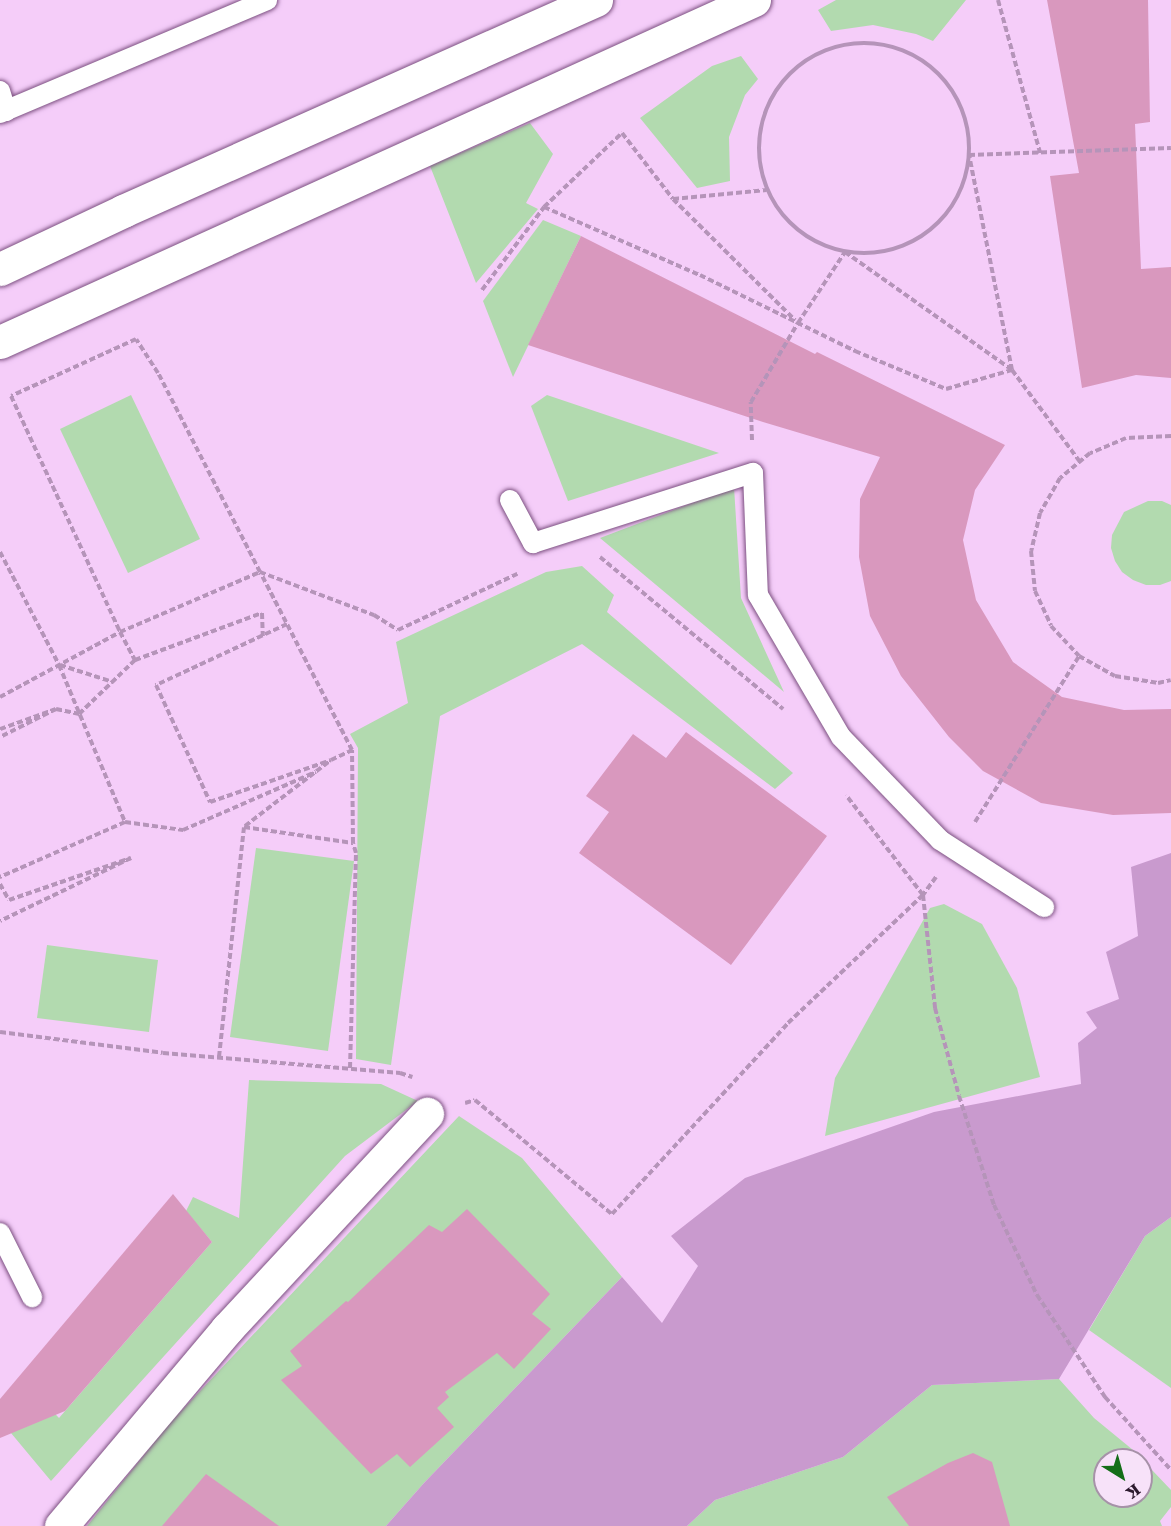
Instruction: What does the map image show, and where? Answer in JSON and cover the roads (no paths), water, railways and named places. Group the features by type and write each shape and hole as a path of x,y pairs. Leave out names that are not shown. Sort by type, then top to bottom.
{"street":[{"path":"0,269 123,211 596,0"},
{"path":"0,342 754,0"},
{"path":"61,1526 226,1329 427,1113"}],"lane":[{"path":"0,91 3,112 267,0"},
{"path":"510,500 533,543 753,473 758,595 841,737 940,840 1044,907"},
{"path":"0,1233 32,1297"}]}
